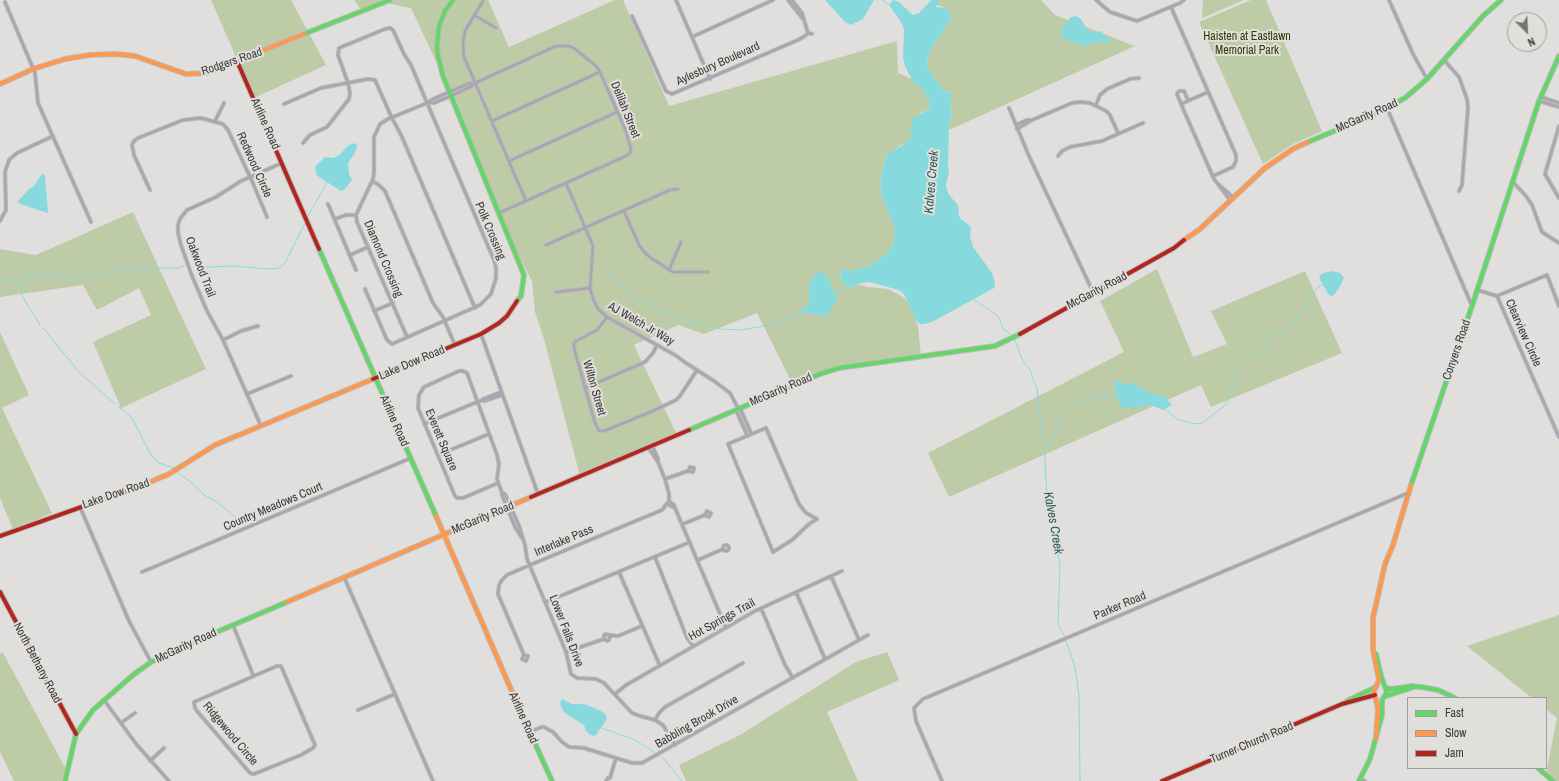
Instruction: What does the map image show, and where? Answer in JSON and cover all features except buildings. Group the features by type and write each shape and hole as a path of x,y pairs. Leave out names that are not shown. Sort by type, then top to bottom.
{"street":[{"name":"Rodgers Road","path":"0,84 33,69 65,59 90,55 115,54 135,56 186,74 207,73 390,0"},
{"name":"Lake Dow Road","path":"0,536 156,480 169,474 215,445 481,334 500,323 516,306 521,296 524,275 443,76 438,56 437,36 439,26 445,11 453,0"},
{"path":"676,0 710,78"},
{"path":"692,37 773,0"},
{"path":"788,0 804,20"},
{"path":"792,0 802,13 808,33 812,34"},
{"path":"1099,1 1114,14 1137,22 1184,0"},
{"path":"1389,0 1413,54 1428,79"},
{"name":"McGarity Road","path":"65,781 76,734 93,710 133,675 152,662 198,639 820,374 839,368 921,355 995,346 1015,337 1093,292 1145,266 1174,248 1200,229 1265,168 1293,149 1387,108 1405,98 1428,79 1484,16 1501,0"},
{"path":"482,1 465,31 463,47 465,61 526,201"},
{"path":"5,2 33,69 37,82 37,98 91,222"},
{"path":"1171,7 1236,158 1235,164 1232,168 1213,176"},
{"path":"474,15 496,28"},
{"name":"Aylesbury Boulevard","path":"632,16 666,91 672,94 798,40 808,33"},
{"name":"Polk Crossing","path":"348,83 338,55 339,48 390,28 394,32 404,54 410,62 496,265 496,278 493,291 486,301 475,308 393,343 389,343 365,289"},
{"name":"Delilah Street","path":"451,94 472,86 474,83 556,46 569,46 596,66 625,129 631,149 630,153 499,213"},
{"name":"Conyers Road","path":"1376,687 1379,678 1374,649 1373,618 1385,564 1393,545 1408,493 1472,306 1540,99 1559,56"},
{"path":"1444,60 1459,77 1467,98 1468,107 1462,186 1459,191"},
{"name":"Airline Road","path":"237,61 529,732 552,781"},
{"path":"492,121 600,72"},
{"path":"284,104 320,88 370,78 375,80 391,118 402,136 475,308"},
{"path":"1096,105 1100,95 1107,89 1130,79 1140,78"},
{"path":"303,143 310,135 327,127 346,104 350,94 348,83"},
{"path":"1188,100 1184,92 1180,90 1177,95 1213,176 1217,184 1231,199"},
{"path":"1181,104 1208,92"},
{"name":"Diamond Crossing","path":"407,337 357,222 356,215 372,181 374,172 374,134 380,124 428,103 434,103 451,94"},
{"path":"1540,99 1559,103"},
{"path":"1540,99 1559,107"},
{"path":"1016,127 1026,120 1032,120 1072,103 1081,102 1096,105 1106,111 1110,115 1118,133"},
{"path":"150,190 134,155 132,145 134,141 183,120 198,118 215,121 224,103"},
{"path":"1009,108 1016,127 1093,292"},
{"path":"1387,108 1472,306"},
{"path":"509,161 617,112"},
{"name":"Redwood Circle","path":"215,121 223,124 228,130 267,217"},
{"path":"1058,156 1062,151 1070,146 1095,143 1143,123"},
{"path":"1559,126 1545,174 1559,198"},
{"path":"0,221 6,210 5,172 9,160 16,152 53,136"},
{"name":"Oakwood Trail","path":"261,426 223,340 207,311 190,270 178,233 178,225 180,219 188,210 216,197 250,177 282,163"},
{"path":"372,181 385,191 433,303 445,321 455,345"},
{"path":"1512,181 1532,205 1542,232 1559,243"},
{"name":"AJ Welch Jr Way","path":"566,183 593,246 590,288 598,309 606,317 657,345 730,393 738,408"},
{"path":"546,245 670,190 678,189"},
{"path":"328,204 356,270"},
{"path":"624,211 644,252 670,270 678,273 708,272"},
{"path":"335,220 348,215 356,215"},
{"path":"670,270 681,242"},
{"path":"350,255 368,247"},
{"name":"Clearview Circle","path":"1559,306 1547,275 1497,296 1559,437"},
{"path":"556,292 590,288"},
{"path":"1477,290 1497,296"},
{"path":"374,311 393,303"},
{"name":"Wilton Street","path":"606,317 597,330 574,343 584,388 599,431 604,431 676,400 697,370"},
{"path":"223,340 258,326"},
{"path":"481,334 538,494"},
{"path":"584,388 645,362 653,353 657,345"},
{"name":"Everett Square","path":"498,483 463,498 457,498 424,424 417,402 421,390 428,384 458,371 463,370 467,373 498,459 498,483 502,495 509,507"},
{"path":"247,394 291,376"},
{"path":"424,424 483,399 502,394"},
{"path":"738,408 751,433"},
{"path":"738,408 747,435"},
{"path":"766,428 799,504 806,513 818,519 809,524 792,540 773,552 728,444 747,435 766,428"},
{"path":"438,456 489,434"},
{"path":"650,446 669,491 668,503 675,508 683,524 726,628"},
{"name":"Country Meadows Court","path":"142,572 411,458"},
{"path":"665,479 688,471"},
{"name":"Parker Road","path":"942,781 916,721 914,708 923,699 1408,493"},
{"name":"Interlake Pass","path":"524,655 499,597 498,588 504,577 658,512 668,503"},
{"path":"80,507 129,621 152,662"},
{"name":"Lower Falls Drive","path":"509,507 515,527 522,538 530,565 566,652 570,672 577,678 601,681 608,685 633,713 655,720 665,728 675,745"},
{"path":"683,524 705,515"},
{"path":"546,602 690,542"},
{"path":"698,560 723,548"},
{"path":"655,557 687,638 693,646"},
{"name":"Hot Springs Trail","path":"615,694 626,685 761,608 842,571"},
{"path":"619,572 660,666"},
{"path":"831,576 859,640"},
{"path":"344,577 433,781"},
{"name":"North Bethany Road","path":"0,592 76,734"},
{"path":"796,592 825,659"},
{"path":"761,608 785,665 793,678"},
{"path":"233,624 253,675"},
{"path":"604,639 604,635 618,636 642,626"},
{"path":"566,652 604,639 605,641 609,640 610,636 608,635"},
{"name":"Babbling Brook Drive","path":"529,732 542,727 546,728 554,732 561,742 567,746 584,748 635,763 642,763 868,635"},
{"name":"Conyers Road","path":"1374,649 1385,687"},
{"path":"655,720 664,707 743,663"},
{"name":"Ridgewood Circle","path":"281,666 315,745 313,748 301,755 254,774 248,772 197,711 194,704 196,701 253,675 281,666"},
{"path":"1376,738 1378,714 1375,696 1376,687 1381,685 1392,689 1410,686 1438,690 1453,697"},
{"name":"Turner Church Road","path":"1162,781 1342,704 1376,687"},
{"path":"1362,780 1381,722 1384,697 1387,692 1385,687"},
{"path":"1375,696 1379,698 1384,697 1414,687"},
{"path":"358,710 395,694"},
{"name":"Turner Church Road","path":"1342,704 1364,697 1375,696"},
{"path":"104,700 150,761 169,781"},
{"path":"121,723 135,712"},
{"path":"150,761 164,748"},
{"path":"606,781 610,778 616,758"},
{"path":"1539,769 1553,781"},
{"path":"610,778 613,781"}],"green space":[{"path":"211,0 291,0 326,65 254,98"},
{"path":"354,0 384,0 386,3 362,11"},
{"path":"393,0 488,0 509,47 615,0 623,0 669,106 897,41 898,73 912,79 923,89 931,108 920,113 912,121 910,130 912,133 906,143 899,146 885,158 880,186 881,194 894,226 895,237 892,247 887,253 870,266 852,271 840,270 841,281 850,288 857,284 868,287 888,289 905,298 913,311 918,327 921,355 823,371 792,383 757,313 704,334 678,325 634,345 677,435 580,476 544,339 535,312 532,281 510,238 450,91 411,8 386,3"},
{"path":"932,0 1041,0 1055,15 1135,46 949,130 952,114 950,102 951,93 944,90 933,77 928,68 927,60 932,46 937,41 951,18 946,8 937,5"},
{"path":"1203,0 1244,0 1202,18"},
{"name":"Haisten at Eastlawn Memorial Park","path":"1251,0 1266,0 1322,131 1293,144 1263,164 1199,22"},
{"path":"133,212 206,369 121,408 93,342 151,315 139,288 97,310 83,285 0,297 0,249 36,255"},
{"path":"1157,269 1193,357 1227,344 1211,311 1305,271 1342,353 1211,407 1201,385 949,497 928,453 1124,352 1100,301"},
{"path":"0,332 29,395 2,408 52,513 13,529 0,498"},
{"path":"1559,615 1559,781 1555,781 1546,774 1557,718 1547,710 1547,697 1531,697 1467,646"},
{"path":"887,652 899,680 827,712 858,781 686,781 679,765 740,735 856,662"},
{"path":"0,653 3,653 66,769 64,781 14,781 0,752"}],"water":[{"path":"825,0 874,0 863,19 851,25 845,22"},
{"path":"893,0 899,2 913,15 919,13 931,0 940,0 936,7 946,8 952,16 937,41 932,46 927,60 928,68 933,77 944,90 952,94 950,102 952,114 949,125 949,173 946,188 950,196 958,205 959,216 971,227 970,236 973,247 992,273 995,283 994,288 932,322 924,324 917,322 904,294 899,290 869,282 857,284 850,288 841,281 840,270 851,271 870,266 887,253 892,247 895,237 894,226 881,194 880,186 884,162 888,154 906,143 910,138 912,133 910,130 913,118 931,108 923,89 913,82 905,66 903,58 904,29 889,5"},
{"path":"1076,16 1081,19 1088,31 1095,33 1101,31 1113,43 1100,42 1083,46 1063,38 1060,33 1061,30 1071,17"},
{"path":"355,143 357,146 355,153 348,163 349,174 352,180 345,189 341,191 319,177 316,174 315,167 325,157 333,158 338,156 349,145"},
{"path":"42,174 45,176 48,213 18,203 18,201 29,189 33,187"},
{"path":"1333,271 1340,273 1344,278 1333,296 1329,295 1319,277 1323,273"},
{"path":"819,272 824,273 828,278 837,298 836,302 826,315 820,316 808,313 802,314 801,310 807,306 809,301 809,285 813,276"},
{"path":"1120,380 1124,384 1128,385 1134,383 1150,393 1164,396 1172,405 1163,410 1151,405 1123,408 1119,404 1114,384 1116,381"},
{"path":"562,699 572,704 587,705 605,714 607,719 596,735 593,736 589,734 584,725 565,713 561,707 560,702"}],"waterway":[{"path":"882,0 889,5"},
{"path":"307,218 327,182"},
{"path":"193,264 209,267 234,266 269,269 279,268 285,263 305,223"},
{"path":"0,285 23,276 50,276 74,279 100,274 118,268 177,268 184,266"},
{"path":"606,271 635,297 686,321 721,329 740,330 759,327 781,320 801,311"},
{"path":"19,280 21,294 40,325"},
{"path":"833,293 848,285"},
{"path":"1165,409 1177,419 1194,424 1202,423 1223,407 1230,398 1240,368 1250,356 1268,346 1272,335 1293,324 1316,289 1322,285"},
{"name":"Kalves Creek","path":"972,298 995,314 999,318 1003,329 1011,334"},
{"path":"43,328 79,372 115,404"},
{"name":"Kalves Creek","path":"1015,340 1021,357 1030,370 1037,389 1042,436 1046,442 1045,462 1047,499 1060,565 1058,625 1065,637"},
{"path":"1046,442 1052,437 1064,414 1077,402 1091,396 1117,395"},
{"path":"118,406 132,418 151,455 159,463 174,468"},
{"path":"177,472 192,483 203,494 217,502 240,521"},
{"name":"Kalves Creek","path":"1066,641 1075,667 1079,696 1080,781"},
{"path":"602,728 635,740 655,753"},
{"path":"662,757 682,781"}],"traffic: fast":[{"path":"304,34 390,0"},
{"path":"453,0 445,11 439,26 437,46 438,56 443,76 524,275 521,296 517,301"},
{"path":"1308,142 1368,117 1405,98 1427,79 1483,16 1501,0"},
{"path":"1411,485 1472,306 1539,101 1559,56"},
{"path":"319,249 436,516"},
{"path":"689,430 820,374 839,368 995,346 1020,334"},
{"path":"65,781 76,734 93,710 133,675 151,662 184,646 287,602"},
{"path":"1359,781 1370,759 1382,715 1382,700 1387,692 1381,676 1376,654"},
{"path":"1386,688 1392,689 1412,686 1427,688 1438,690 1453,697"},
{"path":"1386,696 1414,687"},
{"path":"1347,701 1374,688"},
{"path":"519,708 552,781"},
{"path":"1539,769 1553,781"}],"traffic: slow":[{"path":"0,84 33,69 65,59 90,55 115,54 135,56 186,74 207,73 304,34"},
{"path":"1184,240 1200,229 1265,168 1293,149 1308,142"},
{"path":"143,485 169,474 215,445 373,379"},
{"path":"1376,738 1378,709 1374,691 1379,680 1373,650 1373,618 1385,564 1393,545 1411,485"},
{"path":"287,602 531,497"},
{"path":"436,516 519,708"}],"traffic: jam":[{"path":"237,61 319,249"},
{"path":"1020,334 1174,248 1184,240"},
{"path":"373,379 481,334 499,323 507,316 517,301"},
{"path":"531,497 689,430"},
{"path":"0,536 143,485"},
{"path":"0,592 76,734"},
{"path":"1162,781 1342,704 1375,695"}]}
